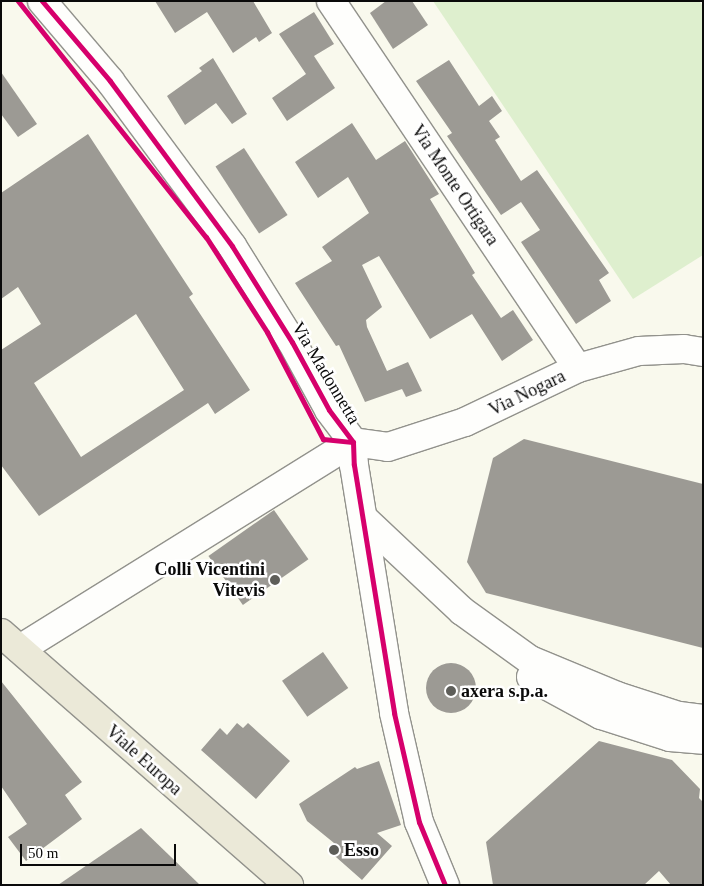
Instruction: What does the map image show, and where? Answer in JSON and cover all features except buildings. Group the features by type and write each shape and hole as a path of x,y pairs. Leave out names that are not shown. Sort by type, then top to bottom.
{"main road":[{"name":"Viale Europa","path":"11,641 289,885"}],"street":[{"name":"Via Madonnetta","path":"42,1 110,81 232,246 292,342 329,410 353,442 394,713 418,822 446,885"},
{"name":"Via Monte Ortigara","path":"331,1 578,368"},
{"name":"Via Nogara","path":"353,442 388,446 465,422 578,368 639,351 684,349 703,352"},
{"path":"11,641 353,442"},
{"path":"363,518 462,611 530,660 617,696 679,716 703,719"},
{"path":"462,611 495,652 523,673 601,716 670,737 703,740"}],"green space":[{"path":"433,1 699,1 703,6 703,255 633,299"}],"cycle path":[{"path":"18,1 206,237 267,332 323,439 353,442"},
{"path":"42,1 110,81 232,246 292,342 329,410 353,442 354,465 394,713 419,822 445,885"}],"place":[{"name":"Colli Vicentini Vitevis","path":"275,580"},
{"name":"axera s.p.a.","path":"451,691"},
{"name":"Esso","path":"334,850"}]}
